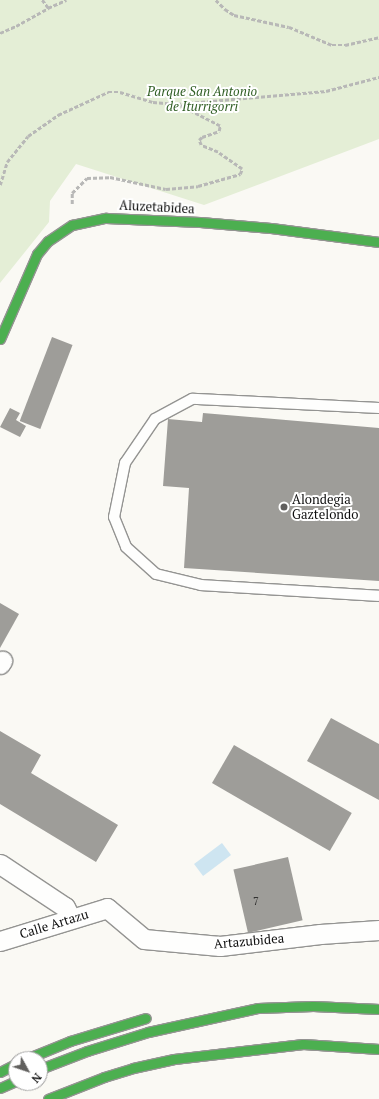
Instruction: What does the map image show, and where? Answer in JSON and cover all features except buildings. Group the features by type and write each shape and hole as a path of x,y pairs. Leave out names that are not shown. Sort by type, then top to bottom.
{"main road":[{"name":"Aluzetabidea","path":"0,339 37,254 48,241 72,225 106,218 200,222 271,228 379,242"},
{"path":"199,1011 313,1006 379,1009"},
{"path":"48,1066 87,1051 148,1032 258,1008"},
{"path":"46,1051 109,1028 154,1017"},
{"path":"48,1099 104,1076 174,1059 303,1044 379,1049"},
{"path":"168,1070 225,1052"}],"street":[{"path":"0,864 65,907 71,919"},
{"name":"Calle Artazu","path":"0,941 107,908"},
{"name":"Artazubidea","path":"107,908 144,939 220,946 320,934 379,930"}],"lane":[{"path":"379,408 192,398 155,419 125,463 114,517 126,547 156,574 201,585 379,596"}],"path":[{"path":"42,0 48,8"},
{"path":"0,33 66,0"},
{"path":"216,0 234,15 289,27 332,45 345,46 379,37"},
{"path":"0,185 7,162 28,136 58,115 108,92 120,92 153,102 177,104 326,91 379,78"},
{"path":"72,225 72,193 87,178 110,177 166,189 198,186 240,174 242,169 218,152 202,145 199,140 202,137 219,131 220,126 177,104"}],"green space":[{"name":"Parque San Antonio de Iturrigorri","path":"0,0 379,0 379,139 204,205 76,164 50,201 49,222 0,283"}],"water":[{"path":"222,843 231,855 203,876 194,864"}],"traffic: fast":[{"path":"0,339 37,254 48,241 72,225 106,218 200,222 271,228 379,242"},
{"path":"48,1066 87,1051 148,1032 258,1008 313,1006 379,1009"},
{"path":"46,1051 70,1041 146,1018"},
{"path":"48,1099 104,1077 133,1068 174,1059 303,1044 379,1049"},
{"path":"0,1072 8,1068"},
{"path":"0,1088 8,1084"}],"place":[{"name":"Alondegia Gaztelondo","path":"284,507"}]}
